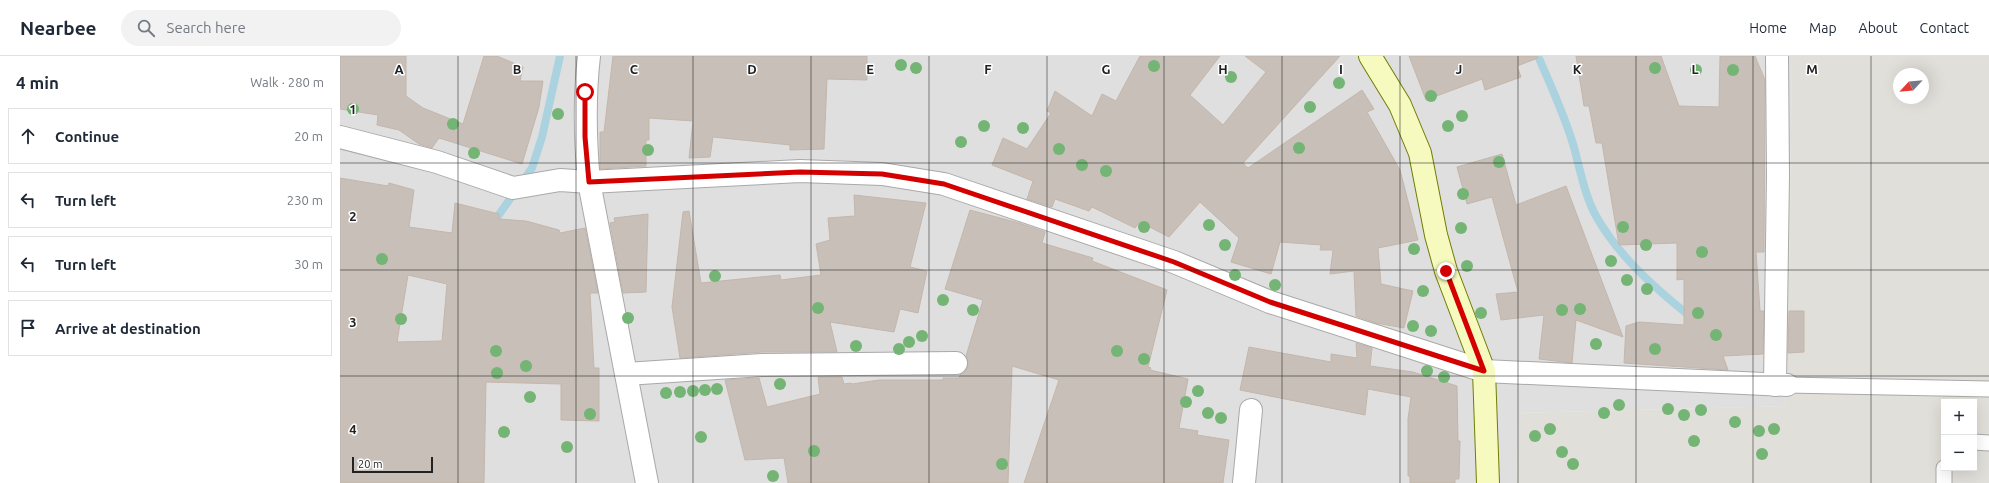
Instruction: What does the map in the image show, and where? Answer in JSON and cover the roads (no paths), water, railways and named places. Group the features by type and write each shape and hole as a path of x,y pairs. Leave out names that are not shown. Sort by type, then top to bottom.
{"street":[{"path":"589,56 585,92 585,137 589,182 647,483"},
{"path":"1370,56 1400,105 1420,153 1436,235 1446,271 1484,371 1488,483"},
{"path":"340,137 437,162 513,188 560,180 589,182 800,172 882,174 944,184 1174,262 1270,302 1484,371 1781,385 1777,56"},
{"path":"626,374 762,365 956,363"},
{"path":"1244,483 1252,410"}],"lane":[{"path":"1781,385 1989,389"},
{"path":"1977,442 1989,443"},
{"path":"1944,471 1944,483"}],"waterway":[{"path":"493,223 532,168 542,137 560,56"},
{"path":"1538,56 1557,99 1573,144 1585,190 1596,216 1605,231 1639,272 1692,318"}]}
